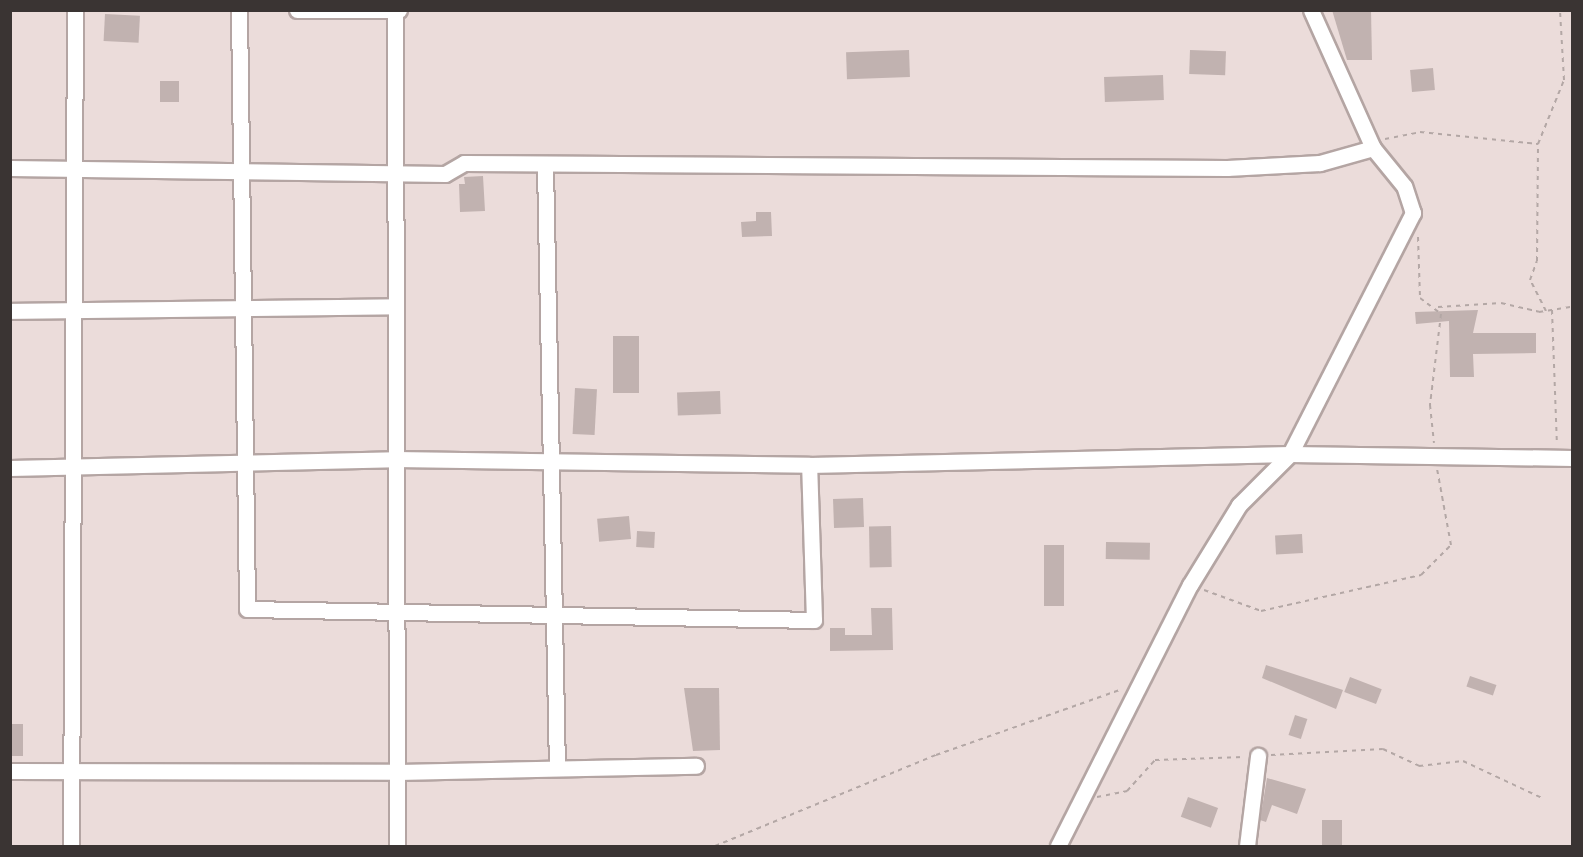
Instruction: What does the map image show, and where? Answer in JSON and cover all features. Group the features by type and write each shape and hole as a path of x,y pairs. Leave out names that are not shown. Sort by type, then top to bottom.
{"street":[{"path":"71,846 75,771 75,10"},
{"path":"239,10 248,609 396,614 814,620 809,465"},
{"path":"297,10 396,11 393,306 397,846"},
{"path":"1058,846 1136,685 1190,585 1239,504 1290,454 1413,213 1404,186 1372,145 1311,10"},
{"path":"10,168 242,172 393,171 445,174 464,163 545,166 1227,168 1320,163 1372,145"},
{"path":"545,166 557,768"},
{"path":"10,311 244,310 393,306"},
{"path":"10,468 395,459 551,458 809,465 1290,454 1565,458"},
{"path":"1247,846 1258,756"},
{"path":"10,771 398,772 696,766"}],"path":[{"path":"1546,311 1530,280 1537,261 1538,144 1564,80 1560,10"},
{"path":"1372,145 1420,132 1538,144"},
{"path":"1413,213 1420,298 1438,307 1502,303 1546,311 1572,307"},
{"path":"1190,585 1261,611 1421,575 1451,545 1435,456 1430,405 1438,307"},
{"path":"1552,310 1565,458"},
{"path":"715,846 926,759 1136,685"},
{"path":"1083,793 1095,797 1127,791 1155,760 1174,755 1258,756 1383,749 1419,766 1463,761 1542,798"}],"building":[{"path":"1332,10 1371,10 1372,60 1347,60"},
{"path":"105,14 140,16 139,43 104,41"},
{"path":"909,50 910,77 847,79 846,52"},
{"path":"1190,50 1226,51 1225,75 1189,74"},
{"path":"1433,68 1435,90 1412,92 1410,70"},
{"path":"1163,75 1164,100 1105,102 1104,77"},
{"path":"160,81 179,81 179,102 160,102"},
{"path":"483,176 485,211 460,212 459,184 465,184 464,177"},
{"path":"756,212 771,212 772,236 742,237 741,222 756,221"},
{"path":"1478,310 1473,333 1536,333 1536,353 1473,354 1474,377 1450,377 1449,321 1416,324 1415,312"},
{"path":"613,336 639,336 639,393 613,393"},
{"path":"575,388 597,389 595,435 573,434"},
{"path":"720,391 721,414 678,415 677,393"},
{"path":"863,498 864,527 834,528 833,499"},
{"path":"629,516 631,539 599,542 597,519"},
{"path":"869,526 891,526 892,567 870,567"},
{"path":"637,531 655,532 654,548 636,547"},
{"path":"1302,534 1303,553 1276,554 1275,535"},
{"path":"1106,542 1150,543 1150,560 1106,559"},
{"path":"1044,545 1064,545 1064,606 1044,606"},
{"path":"871,608 892,608 893,650 830,651 830,628 845,628 845,635 872,635"},
{"path":"1266,665 1343,690 1336,709 1262,678"},
{"path":"1470,676 1496,685 1493,696 1466,686"},
{"path":"1350,677 1382,689 1376,704 1344,692"},
{"path":"684,688 719,688 720,750 693,751"},
{"path":"1295,715 1307,719 1301,739 1289,735"},
{"path":"10,724 23,724 23,756 10,756"},
{"path":"1267,778 1306,789 1297,814 1272,805 1266,822 1260,820"},
{"path":"1188,797 1218,808 1211,828 1181,817"},
{"path":"1322,820 1342,820 1342,846 1322,846"}]}
